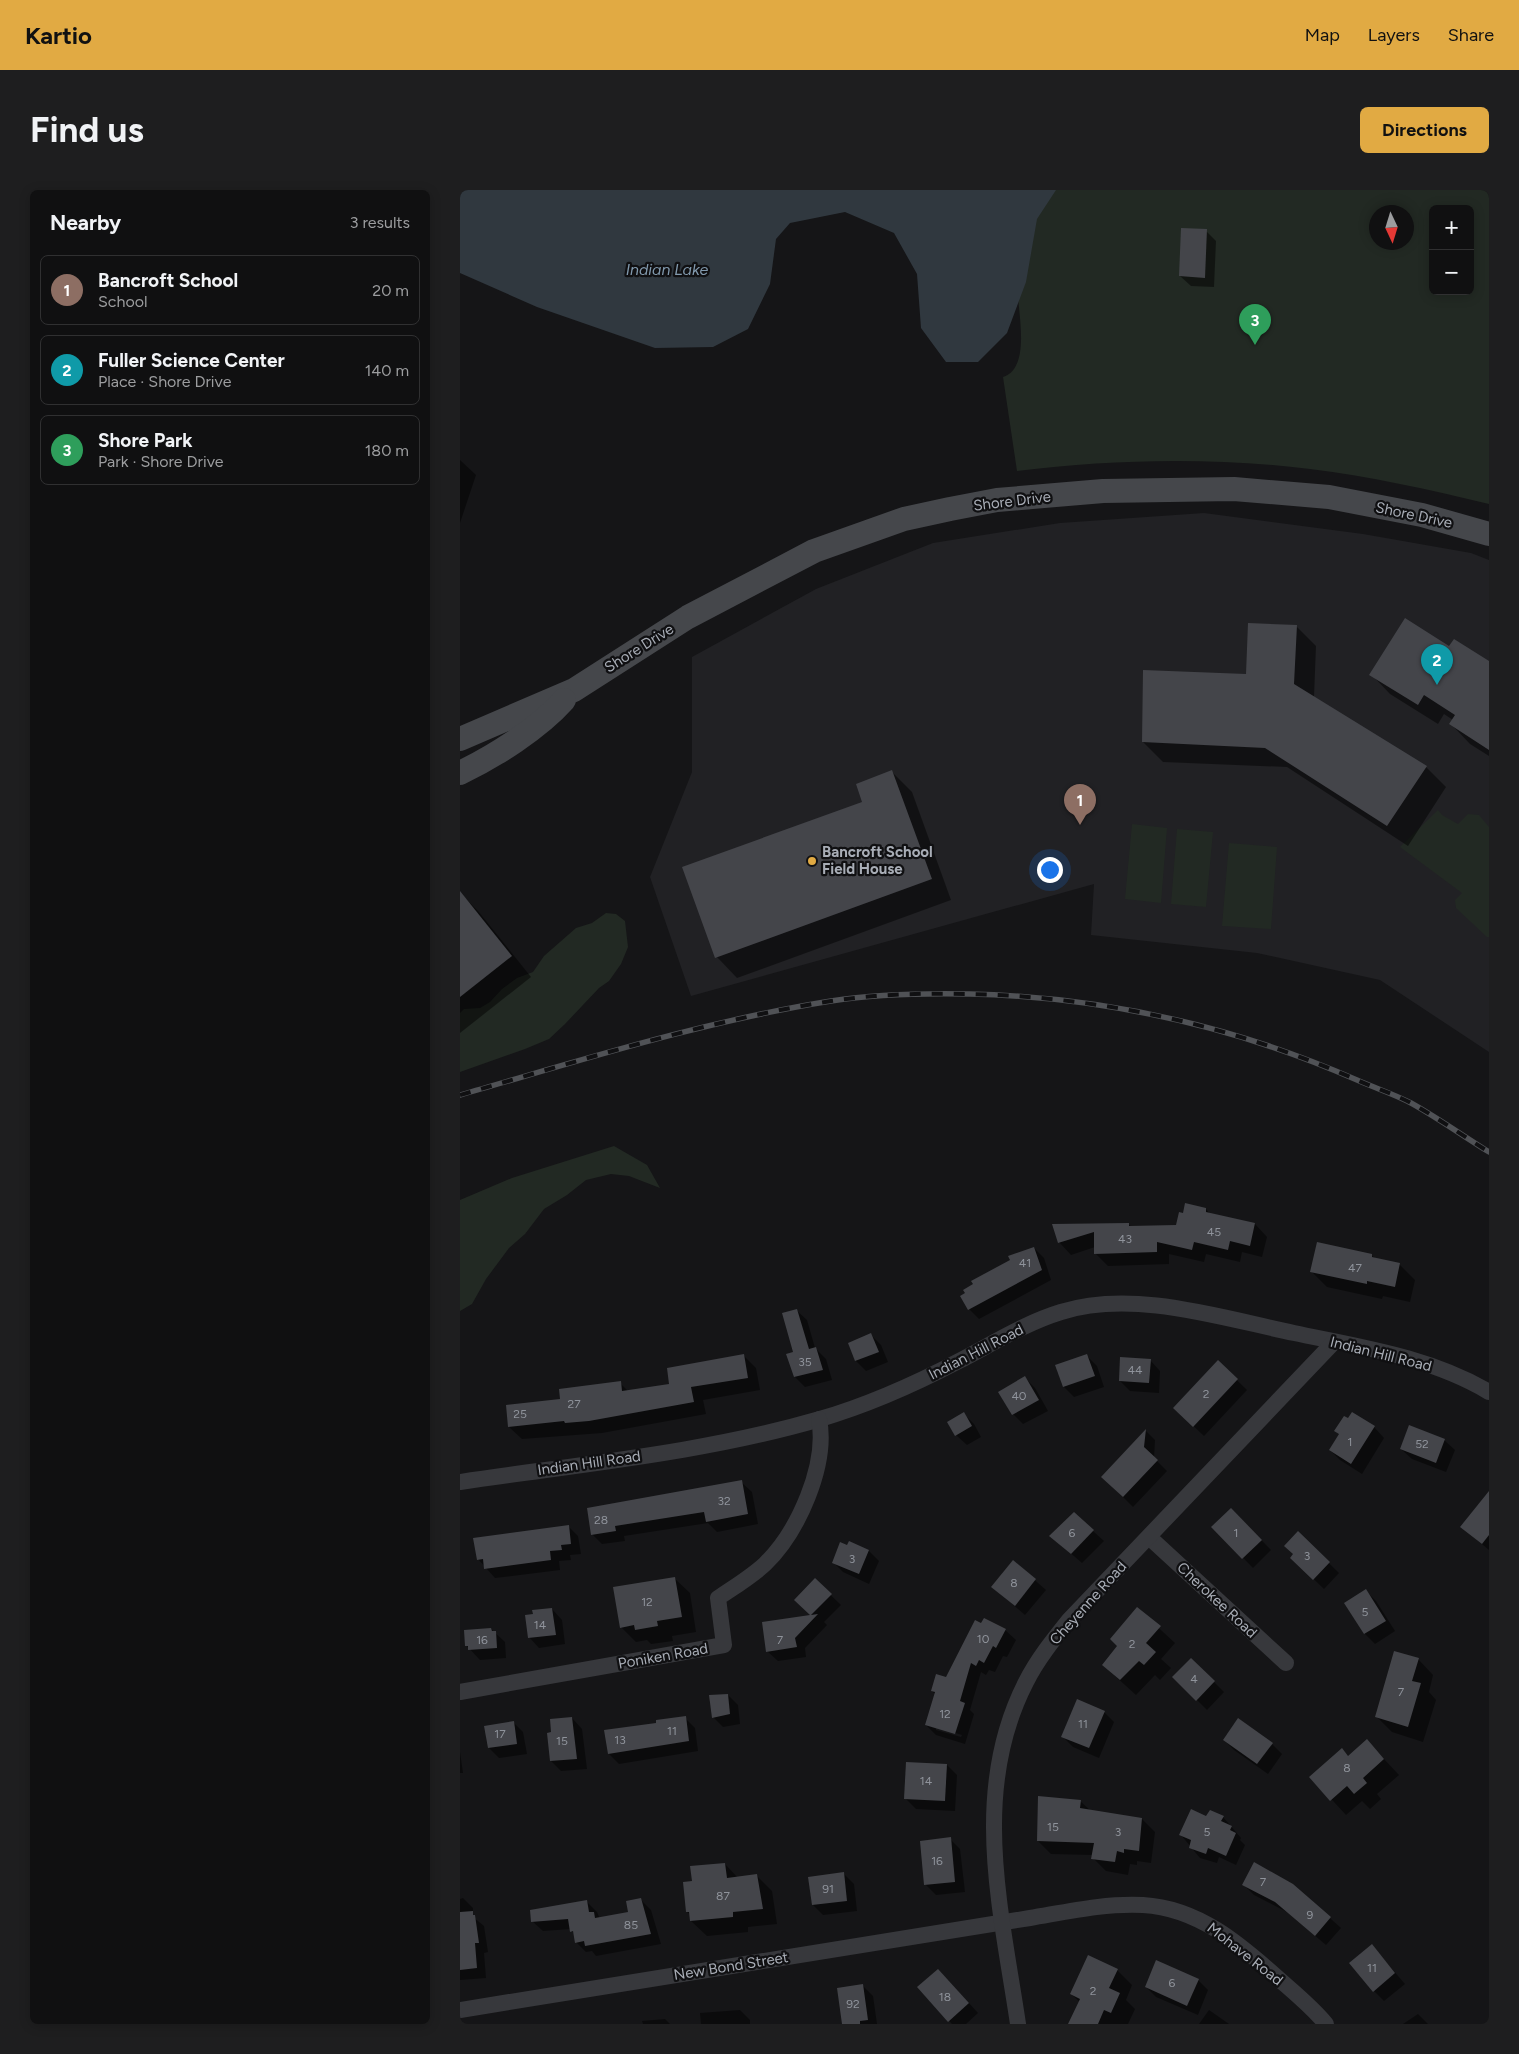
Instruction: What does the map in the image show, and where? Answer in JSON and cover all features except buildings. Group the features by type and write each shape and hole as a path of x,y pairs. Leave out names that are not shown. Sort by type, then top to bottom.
{"main road":[{"name":"Shore Drive","path":"460,739 574,690 688,617 814,551 904,519 997,500 1139,489 1234,489 1282,492 1329,497 1422,515 1489,534"},
{"name":"Shore Drive","path":"460,773 503,747 546,717 574,690"}],"street":[{"name":"Indian Hill Road","path":"460,1482 695,1448 755,1436 819,1419 850,1410 898,1390 1048,1316 1079,1307 1121,1303 1171,1308 1403,1356 1444,1370 1489,1392"},
{"name":"Cheyenne Road","path":"1018,2024 993,1849 993,1813 996,1778 1001,1754 1013,1712 1026,1682 1044,1652 1069,1620 1334,1342"},
{"name":"Poniken Road","path":"460,1692 724,1645 718,1598 765,1564 792,1528 802,1509 814,1476 821,1438 819,1419"},
{"name":"Cherokee Road","path":"1149,1536 1286,1663"},
{"name":"Mohave Road","path":"1003,1922 1126,1905 1153,1906 1181,1912 1214,1928 1245,1950 1310,2007 1326,2024"},
{"name":"New Bond Street","path":"460,2010 1003,1922"}],"shaded area":[{"path":"1049,190 1489,190 1489,504 1355,475 1274,465 1164,461 1090,464 1017,471 1003,377 1011,372 1017,364 1020,353 1019,278 1024,246"},
{"path":"1204,513 1363,534 1471,553 1489,560 1489,1052 1380,980 1257,953 1091,935 1094,884 691,996 650,877 692,772 692,657 816,589 933,543 1060,523"},
{"path":"1438,810 1442,815 1458,824 1468,814 1479,815 1489,827 1489,937 1456,908 1455,900 1462,893 1400,847"},
{"path":"1132,824 1167,828 1161,903 1125,899"},
{"path":"1177,829 1213,832 1206,907 1171,904"},
{"path":"1229,843 1277,847 1271,929 1222,926"},
{"path":"606,913 616,914 625,921 628,947 621,964 609,981 599,988 549,1039 460,1072 460,1013 464,1009 480,1008 490,1002 502,989 517,978 533,972 544,956 576,928 592,923"},
{"path":"614,1146 647,1165 660,1188 629,1176 611,1174 586,1180 567,1195 544,1209 525,1234 509,1248 486,1279 472,1304 460,1311 460,1200 512,1178"}],"water":[{"name":"Indian Lake","path":"460,190 1056,190 1037,219 1026,282 1007,333 978,362 946,362 921,328 917,274 894,233 845,212 790,223 776,239 770,284 748,329 713,347 655,348 537,307 460,273"}],"railway":[{"path":"460,1095 690,1030 784,1009 883,995 970,994 1020,996 1119,1008 1168,1018 1263,1044 1311,1061 1405,1100 1489,1152"}],"place":[{"name":"Shore Park","path":"1255,345"},
{"name":"Fuller Science Center","path":"1437,685"},
{"name":"Bancroft School","path":"1080,825"},
{"name":"Bancroft School Field House","path":"812,861"}]}
